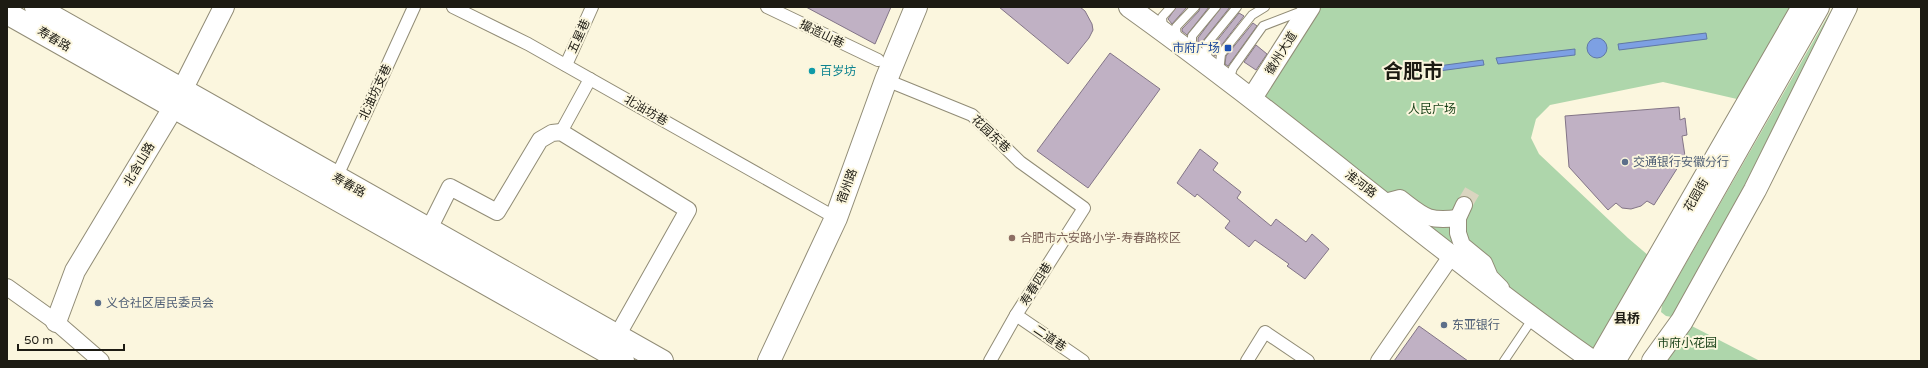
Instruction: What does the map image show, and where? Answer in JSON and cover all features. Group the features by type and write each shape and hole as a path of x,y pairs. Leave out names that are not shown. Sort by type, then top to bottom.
{"main road":[{"name":"寿春路","path":"36,7 178,98 623,361"},
{"name":"宿州路","path":"756,361 830,215 878,60 901,7"},
{"name":"宿州路","path":"769,361 916,7"},
{"name":"花园街","path":"1599,361 1803,7"},
{"name":"花园街","path":"1614,361 1655,294 1818,7"},
{"path":"1653,361 1682,321 1755,190 1846,7"},
{"name":"寿春路","path":"7,13 336,178 662,361"}],"street":[{"name":"北含山路","path":"56,322 75,271 178,98 224,7"},
{"name":"北油坊支巷","path":"336,178 414,7"},
{"name":"北油坊巷","path":"453,7 566,64 830,215"},
{"name":"五星巷","path":"566,64 592,7"},
{"name":"撮造山巷","path":"767,7 878,60"},
{"name":"徽州大道","path":"1252,98 1309,8"},
{"name":"淮河路","path":"1154,23 1528,314 1593,361"},
{"path":"561,132 590,78"},
{"name":"花园东巷","path":"886,80 972,115 1020,162 1084,208"},
{"path":"429,229 450,187 497,212 540,140 552,133 561,132 688,210 617,336"},
{"path":"1385,202 1400,198 1427,219 1441,220 1461,211 1458,233 1462,245 1484,263 1490,277 1528,314"},
{"name":"寿春四巷","path":"990,361 1016,315 1084,208"},
{"path":"1378,361 1452,255"},
{"path":"7,287 56,322 101,361"},
{"name":"二道巷","path":"1016,315 1083,361"},
{"path":"1247,361 1265,332 1308,361"}],"lane":[{"path":"1154,23 1171,7"},
{"path":"1154,23 1176,27 1195,7"},
{"path":"1154,23 1192,36 1216,7"},
{"path":"1219,73 1206,45 1237,7"},
{"path":"1219,73 1221,54 1252,15 1264,7"},
{"path":"1219,73 1233,68 1263,26 1309,8"},
{"path":"1504,361 1528,314"}],"green space":[{"name":"人民广场","path":"1310,7 1803,7 1750,102 1663,82 1550,105 1536,119 1531,138 1539,154 1628,238 1656,262 1599,361 1252,98"},
{"path":"1833,7 1850,7 1677,312 1672,317 1666,316 1661,312 1662,305"},
{"name":"市府小花园","path":"1682,321 1760,361 1653,361"}],"water":[{"path":"1706,33 1707,39 1619,50 1618,44"},
{"path":"1597,38 1604,41 1607,48 1604,55 1597,58 1590,55 1587,48 1590,41"},
{"path":"1575,49 1575,55 1498,64 1496,58"},
{"path":"1483,60 1484,65 1439,71 1438,66"}],"building":[{"path":"806,7 891,7 875,44"},
{"path":"999,7 1080,7 1085,11 1092,24 1093,30 1089,38 1068,64"},
{"path":"1176,7 1187,7 1172,24 1168,19"},
{"path":"1200,7 1209,7 1187,35 1182,31 1182,29 1199,11"},
{"path":"1221,7 1230,7 1201,45 1198,43 1198,38"},
{"path":"1239,13 1244,16 1217,51 1215,56 1213,55 1212,47"},
{"path":"1253,23 1257,26 1228,66 1225,64 1226,56"},
{"path":"1256,45 1267,54 1256,70 1244,62"},
{"path":"1110,53 1160,89 1088,188 1037,151"},
{"name":"交通银行安徽分行","path":"1679,107 1680,120 1685,118 1687,135 1682,136 1685,156 1654,205 1647,201 1641,206 1631,209 1622,208 1616,203 1608,210 1569,167 1565,116"},
{"path":"1200,149 1218,163 1213,170 1241,192 1237,198 1271,226 1276,219 1306,242 1312,234 1329,249 1305,279 1287,266 1289,264 1255,240 1249,247 1225,228 1230,221 1197,194 1195,197 1177,183"},
{"path":"1419,326 1468,361 1394,361"}],"tunnel":[{"path":"1464,205 1474,188"}],"place":[{"name":"市府广场","path":"1228,48"},
{"name":"百岁坊","path":"812,71"},
{"name":"交通银行安徽分行","path":"1625,162"},
{"name":"合肥市六安路小学-寿春路校区","path":"1012,238"},
{"name":"义仓社区居民委员会","path":"98,303"},
{"name":"东亚银行","path":"1444,325"}],"district":[{"name":"合肥市","path":"1413,72"},
{"name":"县桥","path":"1627,319"}]}
